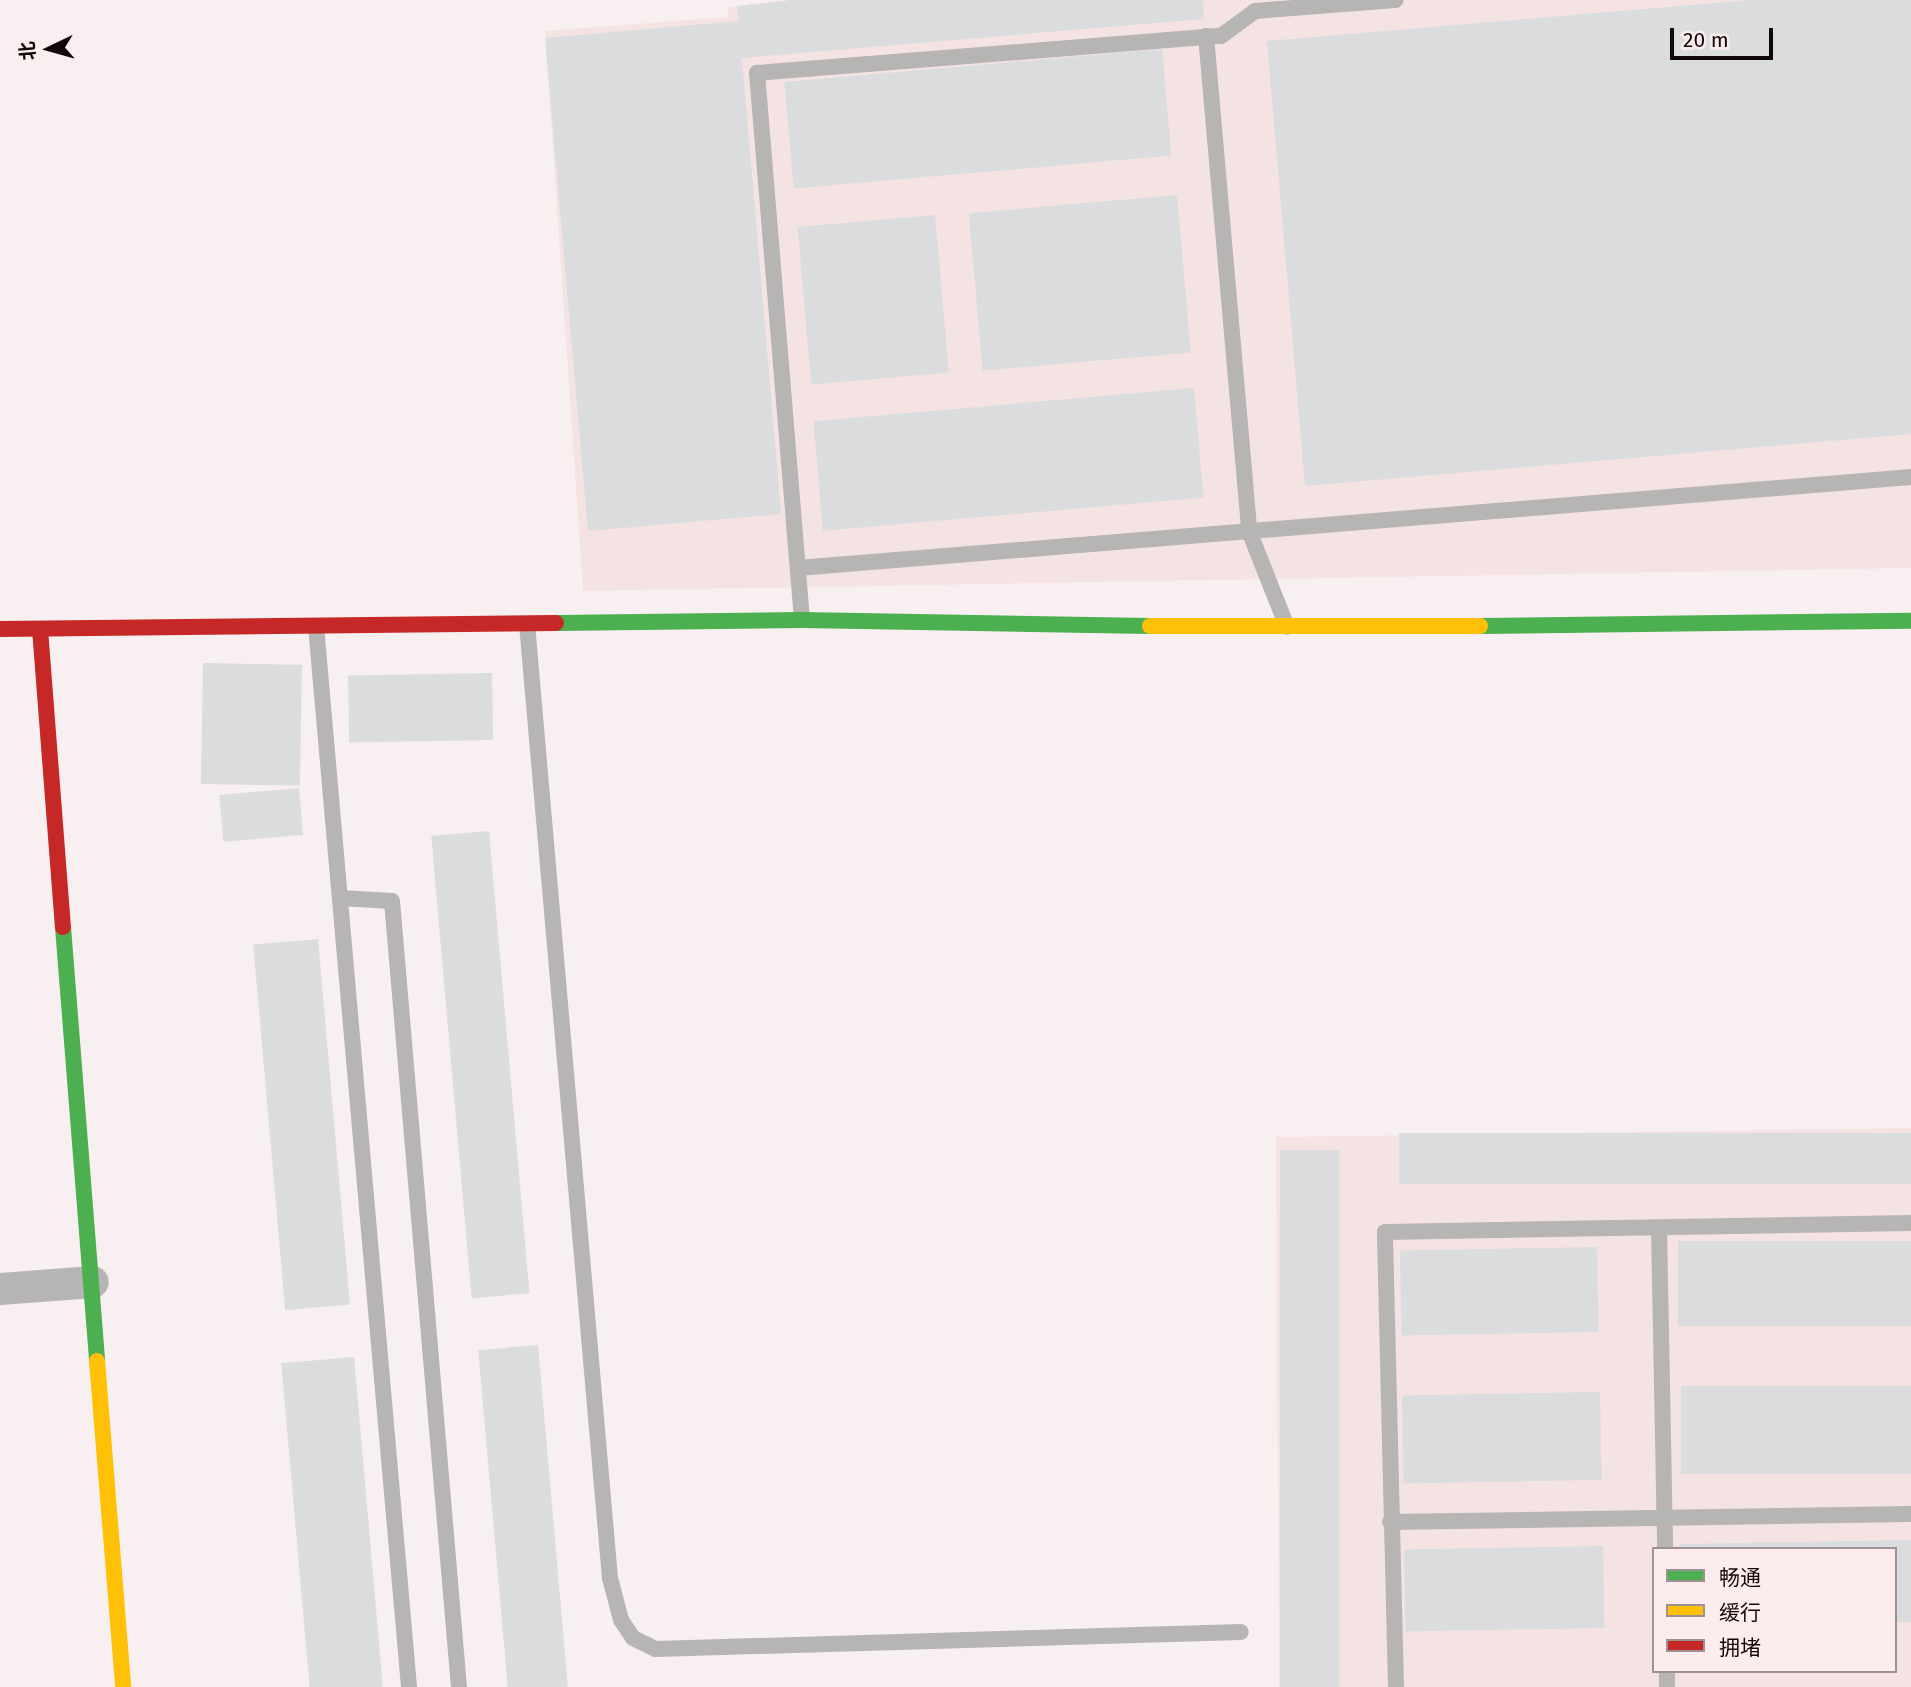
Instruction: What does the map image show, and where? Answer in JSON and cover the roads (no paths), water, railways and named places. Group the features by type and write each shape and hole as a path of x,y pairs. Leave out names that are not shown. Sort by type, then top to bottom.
{"street":[{"path":"0,629 802,620 1287,628 1911,621"},
{"path":"40,629 123,1687"},
{"path":"0,1289 93,1282"}],"lane":[{"path":"802,620 757,73 1221,36 1255,11 1395,0"},
{"path":"1206,36 1249,531 1287,628"},
{"path":"797,568 1911,477"},
{"path":"527,624 610,1578 621,1620 633,1638 656,1649 1241,1632"},
{"path":"316,626 409,1687"},
{"path":"340,898 391,901 459,1687"},
{"path":"1396,1687 1385,1232 1911,1223"},
{"path":"1659,1229 1665,1547"},
{"path":"1390,1522 1911,1514"}]}
